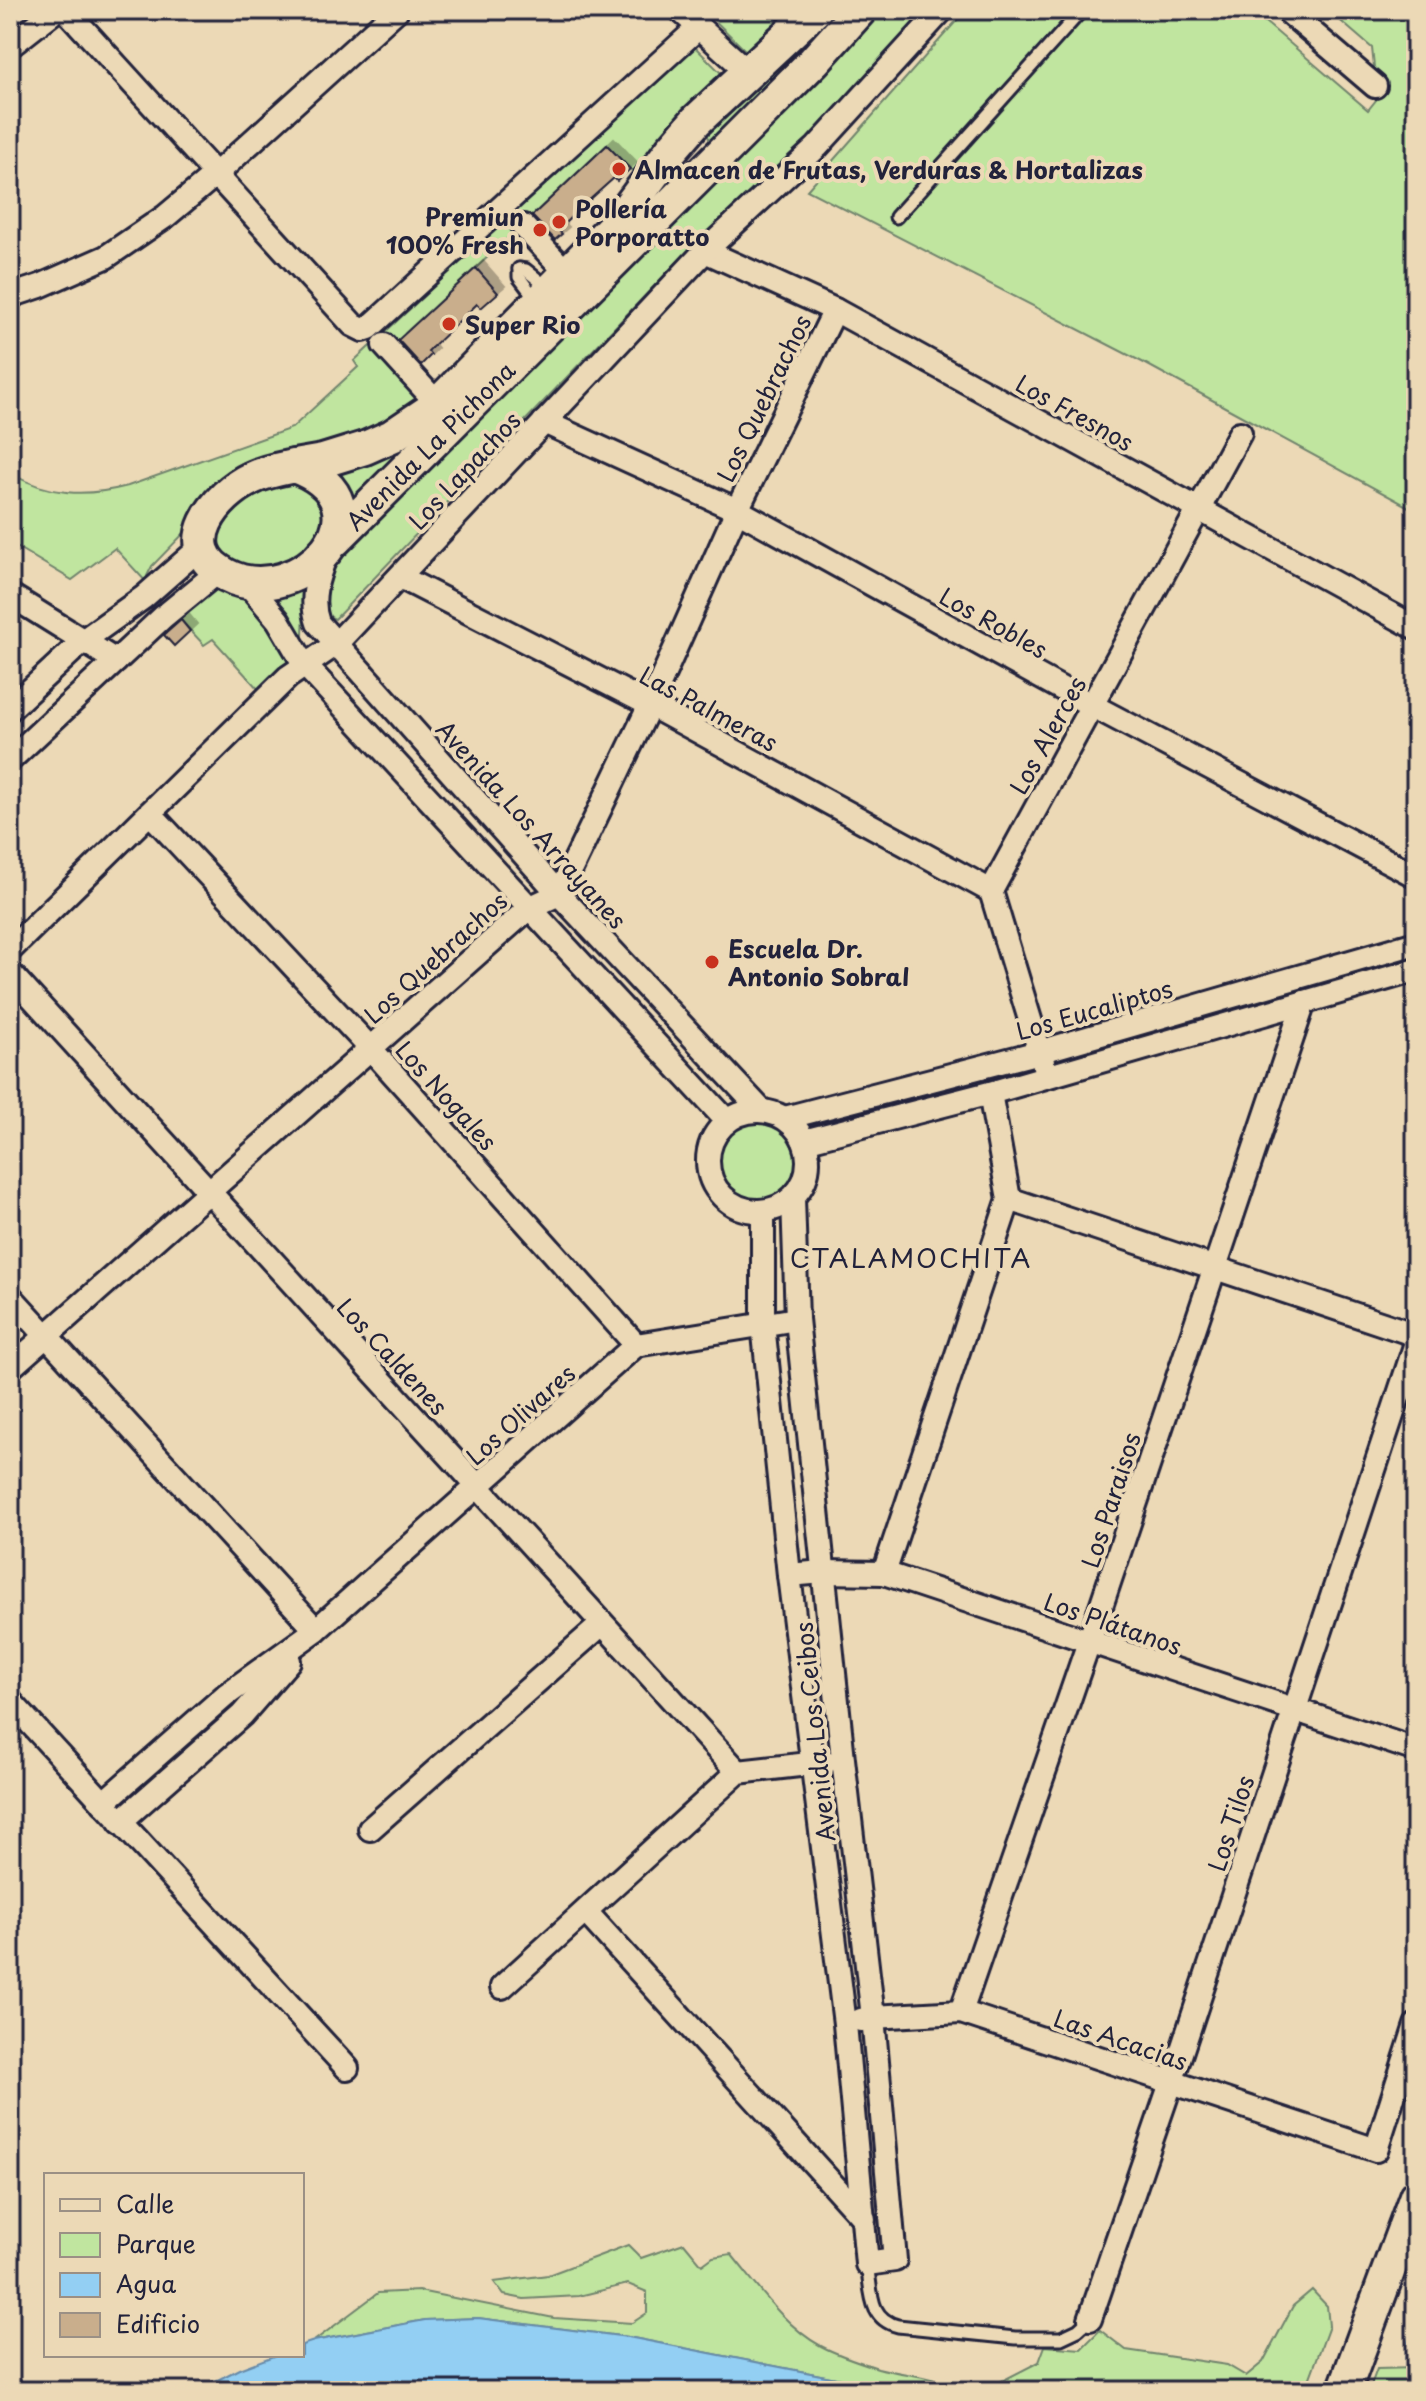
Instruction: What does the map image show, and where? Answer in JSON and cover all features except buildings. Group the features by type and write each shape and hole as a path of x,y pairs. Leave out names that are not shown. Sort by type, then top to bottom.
{"main road":[{"name":"Avenida La Pichona","path":"294,466 365,448 405,428 429,390 485,350 552,289 601,227 696,121 815,10"},
{"name":"Avenida La Pichona","path":"331,546 814,61 860,10"},
{"path":"294,466 312,473 332,492 338,505 339,521 331,546 303,571 263,582 222,566 202,532 224,496 253,477 294,466"},
{"path":"1328,2391 1414,2201"},
{"path":"1344,2391 1414,2201"}],"street":[{"path":"10,46 56,10"},
{"path":"66,10 358,329 369,328 699,27"},
{"path":"10,296 106,257 166,216 397,10"},
{"path":"680,10 748,72"},
{"name":"Los Lapachos","path":"10,950 304,664 335,645 705,251 817,147 942,10"},
{"path":"1286,10 1375,86"},
{"path":"787,35 806,41 814,61"},
{"path":"696,121 700,141 706,147 723,150"},
{"path":"523,226 552,289"},
{"name":"Los Fresnos","path":"705,251 835,310 1416,628"},
{"name":"Los Quebrachos","path":"10,1368 529,908 559,894 650,705 737,510 835,310"},
{"path":"384,345 429,390"},
{"name":"Los Robles","path":"544,422 737,510 1093,706 1416,876"},
{"name":"Los Alerces","path":"991,891 1240,433"},
{"name":"Avenida Los Arrayanes","path":"331,546 318,577 314,611 318,623 559,894 762,1111"},
{"path":"10,709 84,640 144,597 222,566"},
{"path":"10,760 222,566"},
{"path":"222,566 278,620 304,664 727,1121"},
{"name":"Las Palmeras","path":"400,577 650,705 991,891"},
{"path":"10,595 116,661"},
{"name":"Los Nogales","path":"150,813 371,1049 636,1345"},
{"path":"991,891 1047,1076"},
{"name":"Los Eucaliptos","path":"785,1118 1039,1052 1416,943"},
{"path":"804,1141 990,1093 1416,970"},
{"name":"Los Caldenes","path":"10,973 738,1772"},
{"name":"Los Paraisos","path":"961,2012 1304,1002"},
{"path":"884,1573 1009,1199 990,1093"},
{"path":"750,1111 785,1118 797,1128 808,1156 808,1171 803,1186 793,1198 763,1212 735,1207 714,1187 708,1159 710,1145 717,1132 727,1121 750,1111"},
{"name":"Avenida Los Ceibos","path":"763,1212 763,1324 789,1575 845,2024 867,2264 895,2260 873,2017 797,1319 793,1198"},
{"path":"1009,1199 1416,1335"},
{"path":"10,1296 316,1630"},
{"path":"636,1345 797,1319"},
{"name":"Los Tilos","path":"1090,2319 1416,1343"},
{"name":"Los Olivares","path":"316,1630 636,1345"},
{"name":"Los Plátanos","path":"789,1575 884,1573 1416,1750"},
{"path":"370,1829 602,1624"},
{"path":"103,1803 226,1695 316,1630"},
{"path":"120,1822 242,1715 316,1630"},
{"path":"10,1701 347,2068"},
{"path":"502,1987 738,1772 843,1759"},
{"path":"586,1912 864,2219"},
{"name":"Las Acacias","path":"845,2024 873,2017 961,2012 1376,2150 1416,2025"}],"lane":[{"path":"896,217 1082,10"},
{"path":"867,2264 877,2316 885,2323 1015,2338 1061,2338 1078,2330 1090,2319"}],"green space":[{"path":"704,10 795,10 747,52"},
{"path":"874,10 928,10 804,146 680,259 335,619 326,615 326,594 331,576 352,541"},
{"path":"966,10 1251,10 1368,110 1384,90 1375,77 1372,48 1328,10 1416,10 1416,511 1146,364 807,190"},
{"path":"796,44 801,54 712,143 706,131"},
{"path":"691,47 695,47 723,75 637,176 607,145 393,346 424,403 187,530 152,566 147,583 115,548 72,580 10,543 10,473 53,490 82,493 112,490 292,428 358,367 354,361"},
{"path":"419,432 348,515 330,470"},
{"path":"290,477 327,505 319,542 267,573 224,560 213,531 229,504"},
{"path":"305,582 303,636 269,592"},
{"path":"214,587 229,590 252,603 270,624 283,649 288,663 259,690 213,639 204,645 177,616"},
{"path":"758,1111 777,1115 794,1125 804,1142 808,1161 804,1180 794,1197 777,1207 758,1211 739,1207 722,1197 712,1180 708,1161 712,1142 722,1125 739,1115"},
{"path":"684,2243 702,2265 713,2257 731,2254 783,2316 821,2346 871,2366 931,2379 960,2391 881,2391 841,2379 628,2337 478,2318 425,2320 314,2341 378,2293 419,2291 554,2318 632,2323 647,2313 647,2292 628,2284 579,2296 524,2299 504,2295 494,2282 548,2275 628,2245 641,2258"},
{"path":"1312,2290 1327,2306 1329,2326 1305,2391 993,2391 994,2385 1039,2362 1045,2346 1081,2349 1100,2330 1126,2350 1227,2365 1246,2376 1263,2362 1293,2306"},
{"path":"1415,2368 1416,2391 1369,2391 1377,2369"}],"water":[{"path":"478,2318 628,2337 841,2379 881,2391 196,2391 271,2357 304,2357 304,2344 314,2341 425,2320"}],"waterway":[{"path":"1414,2391 1408,2364 1416,2320"}],"place":[{"name":"Almacen de Frutas, Verduras & Hortalizas","path":"619,169"},
{"name":"Pollería Porporatto","path":"559,222"},
{"name":"Premiun 100% Fresh","path":"540,230"},
{"name":"Super Rio","path":"449,324"},
{"name":"Escuela Dr. Antonio Sobral","path":"712,962"}],"district":[{"name":"CTALAMOCHITA","path":"911,1257"}]}
